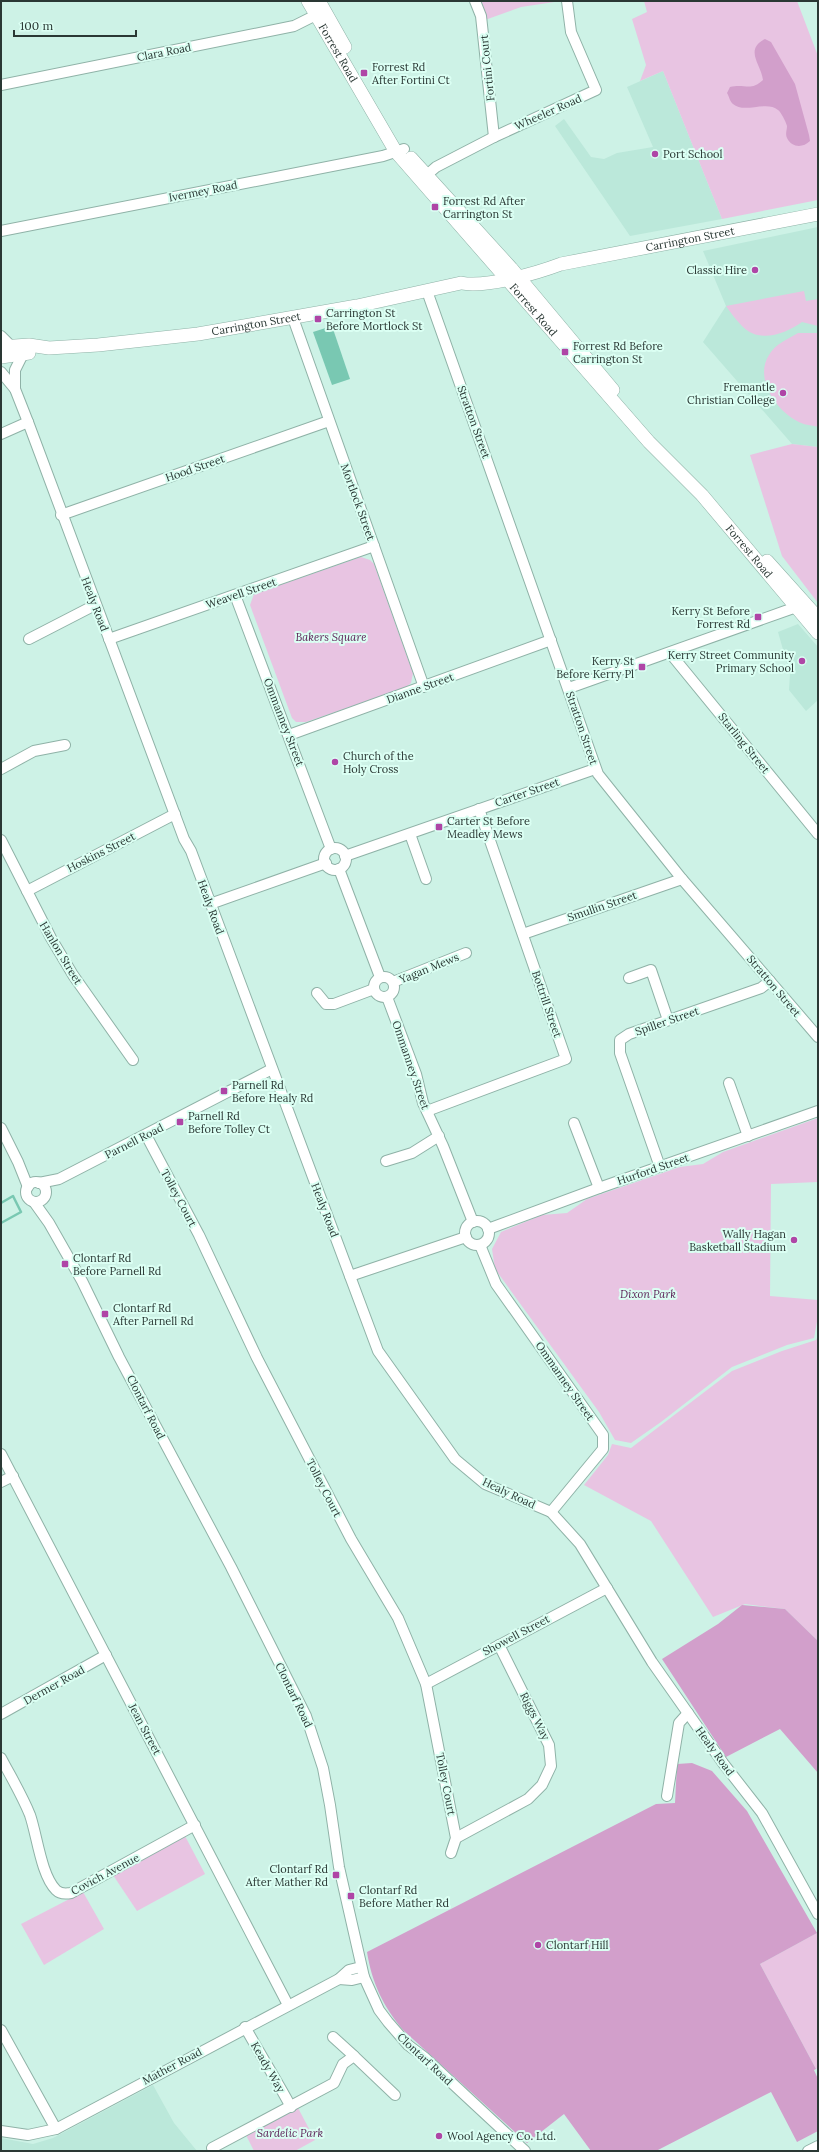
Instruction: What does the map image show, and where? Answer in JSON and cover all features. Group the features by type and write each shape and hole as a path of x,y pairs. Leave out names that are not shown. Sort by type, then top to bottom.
{"main road":[{"name":"Forrest Road","path":"308,1 320,9 400,151 508,274 649,442 702,495 801,606 818,633"},
{"name":"Carrington Street","path":"1,357 49,348 98,346 198,334 293,318 427,291 461,283 470,277 508,274 541,262 561,264 818,214"},
{"name":"Carrington Street","path":"6,347 29,345 49,348"},
{"name":"Forrest Road","path":"801,606 818,618"}],"street":[{"name":"Fortini Court","path":"476,1 481,16 494,136"},
{"name":"Wheeler Road","path":"423,178 436,167 494,136 596,90 571,32 567,1"},
{"name":"Clara Road","path":"1,85 294,26 320,9"},
{"name":"Ivermey Road","path":"1,231 400,151"},
{"name":"Stratton Street","path":"427,291 569,688 596,769 603,781 682,879 818,1037"},
{"name":"Mortlock Street","path":"293,318 424,687"},
{"path":"1,336 6,347"},
{"name":"Healy Road","path":"14,389 15,370 23,354"},
{"name":"Healy Road","path":"1,372 14,389 28,422 61,516 184,839 191,851 378,1351 455,1459 484,1484 551,1512 580,1544 652,1662 723,1763 762,1813 818,1914"},
{"name":"Hood Street","path":"61,516 329,421"},
{"path":"1,434 28,422"},
{"name":"Weavell Street","path":"109,639 374,546"},
{"name":"Ommanney Street","path":"235,595 331,849"},
{"path":"29,639 95,605"},
{"path":"569,688 801,606"},
{"name":"Dianne Street","path":"289,735 551,640"},
{"name":"Starling Street","path":"670,653 818,834"},
{"path":"1,769 34,751 65,745"},
{"name":"Carter Street","path":"346,856 596,769"},
{"name":"Bottrill Street","path":"427,1111 566,1059 479,809"},
{"name":"Hoskins Street","path":"27,891 175,814"},
{"path":"410,834 426,879"},
{"name":"Hanlon Street","path":"1,840 51,938 73,975 133,1060"},
{"path":"331,849 340,849 346,856 345,864 339,869 331,869 326,863 326,855 331,849"},
{"path":"210,904 326,863"},
{"path":"339,869 380,977"},
{"name":"Smullin Street","path":"523,934 682,879"},
{"name":"Yagan Mews","path":"393,982 466,953"},
{"path":"629,978 651,970 668,1020"},
{"path":"380,977 385,977 393,982 394,988 392,993 387,997 382,997 376,994 374,989 376,980 380,977"},
{"name":"Spiller Street","path":"660,1167 620,1053 620,1040 629,1034 761,988 770,981"},
{"path":"317,993 326,1004 334,1004 374,989"},
{"name":"Ommanney Street","path":"387,997 416,1074 427,1111 439,1136 473,1222"},
{"name":"Parnell Road","path":"34,1184 59,1179 272,1069"},
{"path":"729,1083 748,1136"},
{"name":"Hurford Street","path":"488,1229 598,1188 818,1111"},
{"path":"574,1123 598,1188"},
{"path":"1,1128 18,1162 34,1184 45,1188 41,1198 27,1196 34,1184"},
{"name":"Tolley Court","path":"146,1135 198,1235 257,1358 351,1539 398,1618 426,1684 456,1838 451,1853"},
{"path":"386,1161 412,1153 439,1136"},
{"name":"Parnell Road","path":"41,1198 59,1179"},
{"name":"Clontarf Road","path":"41,1198 49,1223 82,1281 168,1452 228,1560 310,1726 324,1776 339,1867 361,1966 364,1977 379,2010 404,2040 525,2151"},
{"path":"479,1221 488,1229 489,1236 486,1241 480,1245 474,1245 466,1237 465,1231 468,1225 473,1222 479,1221"},
{"path":"350,1276 466,1237"},
{"name":"Ommanney Street","path":"480,1245 496,1284 603,1435 603,1449 551,1512"},
{"name":"Jean Street","path":"1,1454 288,2005"},
{"path":"1,1482 13,1476"},
{"name":"Showell Street","path":"426,1684 607,1588"},
{"name":"Riggs Way","path":"456,1838 528,1799 542,1785 551,1766 549,1745 499,1644"},
{"name":"Dermer Road","path":"1,1714 106,1656"},
{"path":"667,1796 679,1723 688,1713"},
{"name":"Covich Avenue","path":"1,1758 30,1816 41,1857 51,1881 56,1890 63,1894 71,1893 195,1825"},
{"name":"Mather Road","path":"1,2131 28,2134 56,2129 245,2027 339,1979 349,1970 361,1966"},
{"name":"Mather Road","path":"339,1979 352,1980 364,1977"},
{"name":"Keady Way","path":"245,2027 265,2065 275,2077 291,2107"},
{"path":"1,2030 56,2129"},
{"path":"333,2037 395,2095"},
{"path":"212,2148 334,2083 343,2064 354,2056"},
{"path":"808,2151 818,2146"}],"shaded area":[{"path":"765,39 771,42 795,84 810,141 804,145 798,146 789,141 786,135 787,126 778,110 768,106 738,107 732,103 727,93 730,87 754,86 763,80 755,58 755,53 759,43"},
{"name":"Port School","path":"663,71 722,219 630,236 555,126 564,119 591,157 604,159 617,153 653,147 627,87"},
{"name":"Fremantle Christian College","path":"818,227 818,447 792,444 703,342 726,306 703,251"},
{"path":"332,326 350,379 332,385 313,332"},
{"name":"Kerry Street Community Primary School","path":"798,624 818,647 818,700 806,711 789,690 790,674 778,632"},
{"path":"742,1605 785,1609 818,1641 818,1773 780,1729 726,1757 662,1659 718,1624"},
{"path":"692,1763 712,1771 747,1811 817,1933 760,1964 816,2069 814,2070 818,2079 818,2131 797,2142 771,2092 656,2151 591,2151 564,2114 527,2143 403,2030 379,1994 372,1974 367,1952 656,1804 675,1803 677,1764"},
{"path":"153,2085 174,2123 197,2151 1,2151 1,2138 33,2144 53,2138"}],"green space":[{"path":"480,1 561,1 521,7 485,20"},
{"path":"644,1 797,1 818,56 818,200 722,219 663,71 640,81 646,65 632,19 647,12"},
{"path":"804,291 806,301 818,299 818,326 802,322 780,333 764,336 756,335 742,326 726,306"},
{"path":"798,333 818,333 818,427 802,423 789,416 775,401 766,383 764,373 765,364 769,355 778,345"},
{"path":"792,444 818,447 818,603 782,556 750,455"},
{"name":"Bakers Square","path":"361,557 370,560 374,564 413,673 411,683 405,688 306,722 296,722 292,718 250,605 254,594"},
{"name":"Dixon Park","path":"818,1118 818,1182 771,1184 770,1296 818,1300 818,1316 814,1338 787,1345 732,1367 661,1422 631,1443 615,1440 599,1412 495,1269 492,1249 501,1232 542,1215 567,1213 587,1199 680,1167 703,1164 723,1152"},
{"path":"818,1336 818,1641 785,1609 745,1604 713,1617 651,1521 584,1485 608,1455 612,1444 631,1448 732,1371 782,1351 816,1340"},
{"path":"185,1836 205,1874 137,1911 113,1875"},
{"path":"83,1892 104,1929 44,1965 21,1924"},
{"path":"817,1933 818,2068 816,2069 760,1964"},
{"name":"Sardelic Park","path":"298,2108 315,2140 295,2151 254,2151 246,2135"}],"waterway":[{"path":"1,1203 13,1196 21,1212 1,1223"}],"place":[{"name":"Forrest Rd After Fortini Ct","path":"364,73"},
{"name":"Port School","path":"655,154"},
{"name":"Forrest Rd After Carrington St","path":"435,207"},
{"name":"Classic Hire","path":"755,270"},
{"name":"Carrington St Before Mortlock St","path":"318,319"},
{"name":"Forrest Rd Before Carrington St","path":"565,352"},
{"name":"Fremantle Christian College","path":"783,393"},
{"name":"Kerry St Before Forrest Rd","path":"758,617"},
{"name":"Kerry Street Community Primary School","path":"802,661"},
{"name":"Kerry St Before Kerry Pl","path":"642,667"},
{"name":"Church of the Holy Cross","path":"335,762"},
{"name":"Carter St Before Meadley Mews","path":"439,827"},
{"name":"Parnell Rd Before Healy Rd","path":"224,1091"},
{"name":"Parnell Rd Before Tolley Ct","path":"180,1122"},
{"name":"Wally Hagan Basketball Stadium","path":"794,1240"},
{"name":"Clontarf Rd Before Parnell Rd","path":"65,1264"},
{"name":"Clontarf Rd After Parnell Rd","path":"105,1314"},
{"name":"Clontarf Rd After Mather Rd","path":"336,1875"},
{"name":"Clontarf Rd Before Mather Rd","path":"351,1896"},
{"name":"Clontarf Hill","path":"538,1945"},
{"name":"Wool Agency Co. Ltd.","path":"439,2136"}]}
